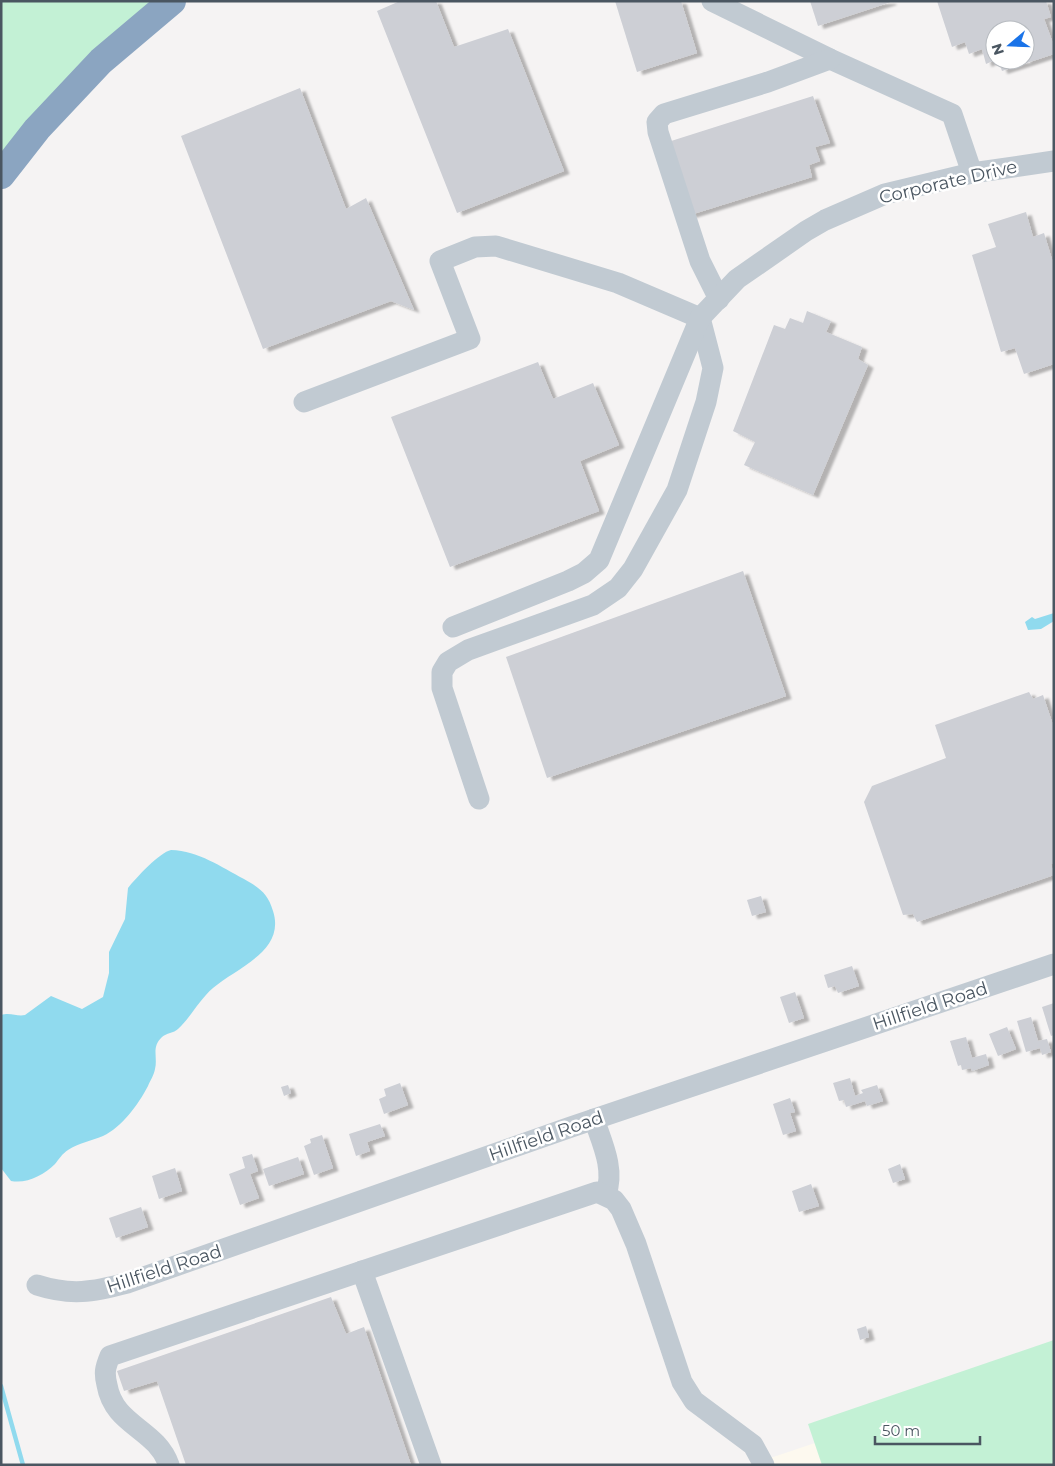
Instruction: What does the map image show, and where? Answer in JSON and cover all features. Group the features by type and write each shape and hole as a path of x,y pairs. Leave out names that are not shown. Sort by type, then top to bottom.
{"highway":[{"path":"1,175 37,129 100,61 172,1"}],"street":[{"path":"712,1 830,59 952,114 972,173"},
{"path":"719,298 700,261 658,132 657,122 664,114 768,82 830,59"},
{"name":"Corporate Drive","path":"700,318 737,279 825,220 885,194 972,173 1054,161"},
{"path":"304,402 470,339 440,261 475,247 496,246 618,283 700,318"},
{"path":"453,627 568,581 584,573 599,560 700,318"},
{"path":"479,799 442,688 442,672 448,662 468,650 593,605 618,588 633,569 677,490 706,402 713,368 700,318"},
{"name":"Hillfield Road","path":"37,1284 60,1292 72,1293 98,1290 127,1283 594,1119 1054,964"},
{"path":"594,1119 610,1173 606,1194"},
{"path":"169,1465 155,1440 120,1415 112,1404 104,1369 110,1356 597,1192 606,1194 622,1209 682,1382 694,1401 753,1445 764,1465"},
{"path":"362,1270 431,1465"}],"shaded area":[{"path":"815,1443 822,1465 749,1465"}],"green space":[{"path":"1,1 156,1 1,159"},
{"path":"1054,1340 1054,1465 822,1465 808,1424"}],"water":[{"path":"1054,613 1054,621 1041,629 1028,630 1025,622 1032,617 1035,619"},
{"path":"171,850 200,856 259,889 269,900 273,911 275,925 272,937 266,948 257,957 213,988 178,1029 164,1036 159,1041 156,1048 156,1065 153,1076 139,1101 117,1127 103,1136 68,1150 51,1168 40,1175 29,1180 11,1181 1,1168 1,1015 25,1015 51,996 82,1009 103,997 109,973 109,952 125,919 128,888 155,860"}],"building":[{"path":"400,1 436,1 454,47 508,29 564,171 457,213 377,11"},
{"path":"615,1 681,1 697,53 637,72"},
{"path":"810,1 891,1 891,2 818,26"},
{"path":"937,1 1046,1 1051,17 1044,19 1054,46 1054,54 1035,60 1035,20 985,20 985,60 982,49 969,54 965,42 952,47"},
{"path":"300,88 346,209 366,198 414,310 391,301 263,349 181,136"},
{"path":"813,96 830,143 815,147 820,161 809,165 812,177 690,215 668,142"},
{"path":"1026,212 1033,237 1044,233 1054,266 1054,364 1024,374 1015,348 1001,352 972,255 996,247 988,224"},
{"path":"807,311 831,321 826,332 862,347 858,359 868,365 813,495 744,465 755,442 733,431 774,325 785,329 790,318 803,323"},
{"path":"538,362 553,399 593,383 619,445 580,461 599,511 450,567 391,417"},
{"path":"743,571 786,696 547,778 506,657"},
{"path":"1029,692 1033,699 1043,695 1054,728 1054,863 1051,864 1054,875 917,922 913,914 903,915 864,802 872,786 946,758 935,725"},
{"path":"761,896 766,912 752,916 747,900"},
{"path":"852,966 859,986 838,993 835,986 828,988 824,975"},
{"path":"795,992 804,1018 789,1023 780,997"},
{"path":"1054,1003 1054,1035 1051,1036 1042,1007"},
{"path":"1031,1017 1038,1041 1047,1039 1051,1052 1042,1055 1040,1048 1026,1052 1017,1021"},
{"path":"1007,1027 1016,1049 998,1056 989,1034"},
{"path":"966,1037 972,1058 986,1054 989,1065 972,1071 971,1068 962,1070 961,1065 958,1066 950,1041"},
{"path":"850,1078 855,1096 863,1093 861,1090 877,1085 883,1101 867,1106 865,1101 846,1107 844,1100 839,1101 833,1083"},
{"path":"400,1083 408,1105 384,1114 379,1099 386,1096 384,1089"},
{"path":"288,1085 291,1093 284,1096 281,1087"},
{"path":"790,1098 795,1112 790,1113 796,1131 783,1135 773,1104"},
{"path":"380,1124 385,1136 367,1142 370,1151 356,1156 349,1134"},
{"path":"322,1135 333,1168 314,1175 304,1146 311,1143 310,1139"},
{"path":"252,1154 258,1171 250,1174 259,1198 240,1205 229,1174 245,1168 242,1157"},
{"path":"298,1157 304,1174 269,1186 263,1169"},
{"path":"900,1164 905,1179 893,1183 888,1169"},
{"path":"175,1168 182,1191 159,1199 152,1176"},
{"path":"811,1184 819,1206 799,1212 792,1191"},
{"path":"141,1207 148,1227 116,1238 109,1218"},
{"path":"331,1297 346,1334 364,1327 411,1465 186,1465 157,1381 124,1391 117,1371"},
{"path":"866,1326 869,1337 860,1340 857,1329"}],"waterway":[{"path":"1,1386 23,1465"}]}
